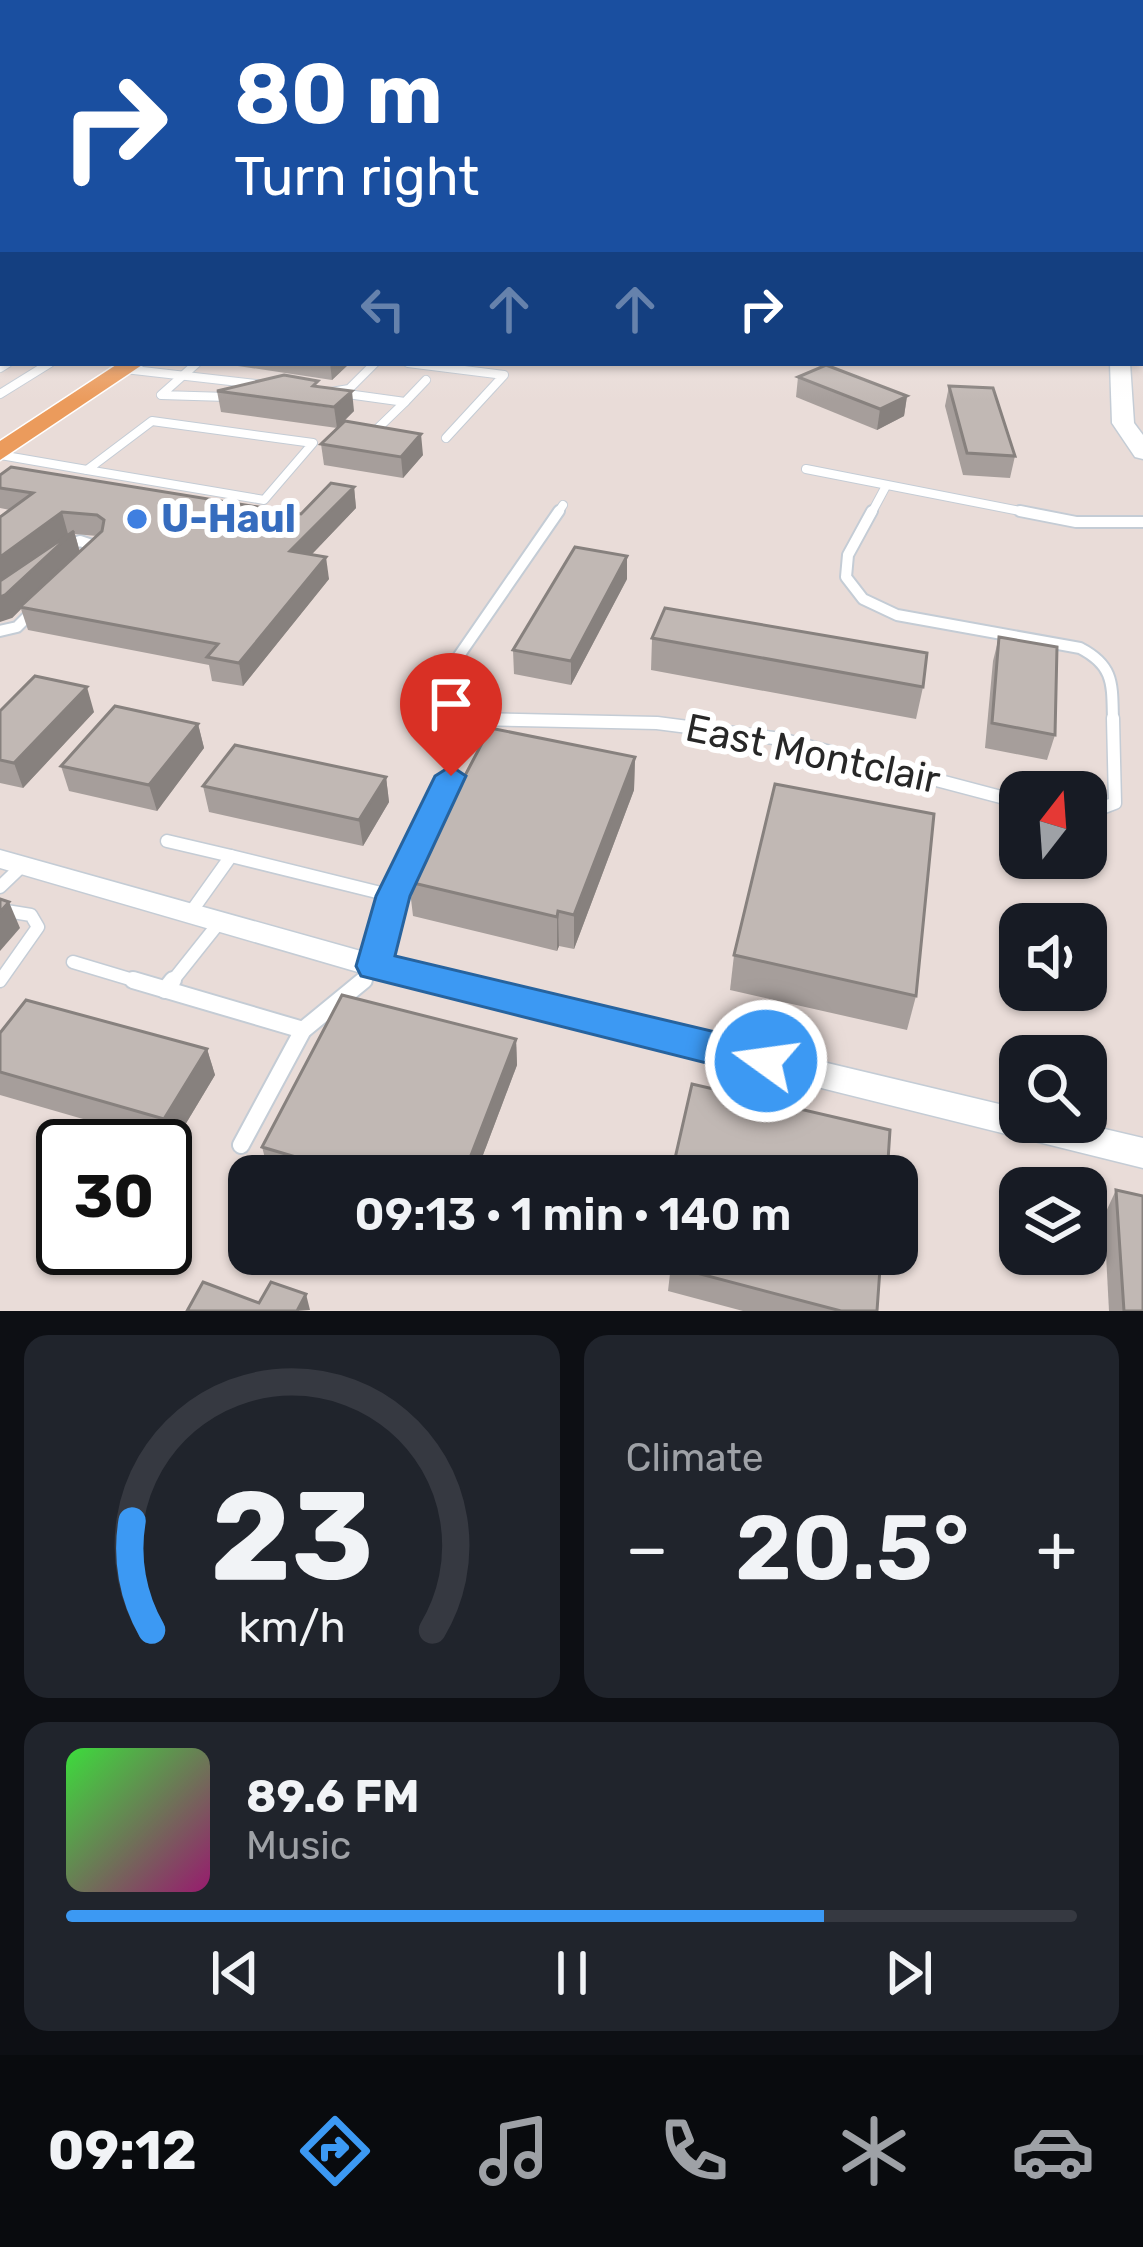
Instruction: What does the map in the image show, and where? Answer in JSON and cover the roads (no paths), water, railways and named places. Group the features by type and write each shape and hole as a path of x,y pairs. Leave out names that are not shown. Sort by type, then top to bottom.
{"main road":[{"path":"0,453 126,366"}],"street":[{"path":"1120,366 1123,423 1143,452"},
{"path":"12,862 92,881 203,919 374,966 1143,1153"}],"lane":[{"path":"0,394 45,366"},
{"path":"132,366 279,386"},
{"path":"192,366 161,395 213,400 232,395 244,382"},
{"path":"330,392 349,389 372,366"},
{"path":"432,366 504,375 446,438"},
{"path":"376,430 426,380"},
{"path":"313,390 405,402"},
{"path":"0,453 85,471 263,500 313,443 152,421 85,471"},
{"path":"806,469 1076,522 1143,522"},
{"path":"886,486 848,555 846,577 863,599 897,615 1080,648 1102,659 1112,674 1115,803 1107,806"},
{"name":"East Montclair","path":"563,505 427,702 427,717 459,723 657,723 781,739 999,796"},
{"path":"52,557 73,542 101,546 84,565"},
{"path":"0,631 17,627 51,596"},
{"path":"242,1145 303,1030 358,988 374,966 393,896 451,776"},
{"path":"167,842 393,896"},
{"path":"165,990 231,856"},
{"path":"0,887 12,862"},
{"path":"0,910 31,915 38,927 0,982"},
{"path":"73,962 303,1030"}],"place":[{"name":"U-Haul","path":"137,519"}]}
